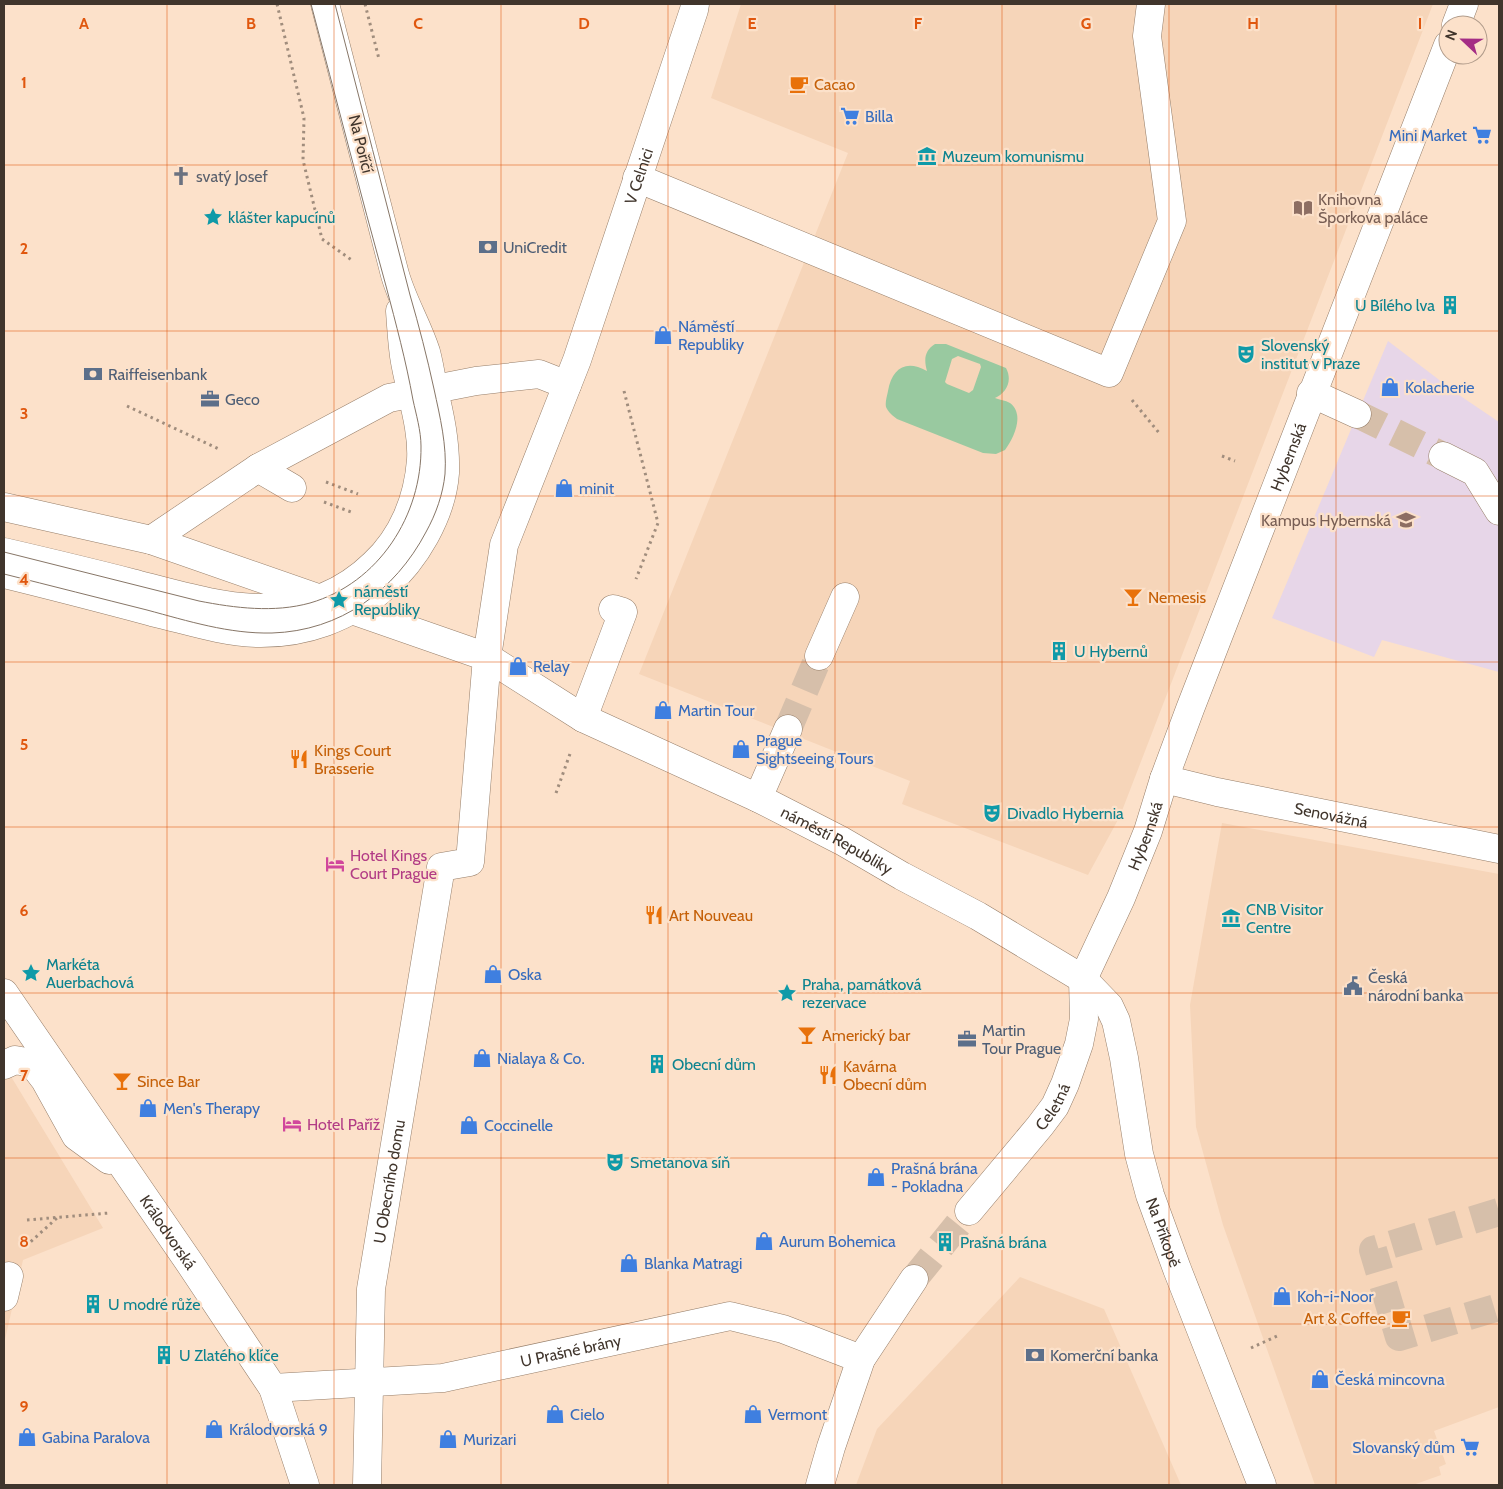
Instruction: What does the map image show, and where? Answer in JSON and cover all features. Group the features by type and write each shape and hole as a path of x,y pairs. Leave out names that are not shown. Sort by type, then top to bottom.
{"street":[{"name":"Na Poříčí","path":"325,4 397,284 404,356 423,392"},
{"name":"V Celnici","path":"567,385 695,4"},
{"path":"637,178 1109,373 1172,220 1147,36 1151,4"},
{"name":"Hybernská","path":"1083,979 1121,898 1148,831 1164,779 1311,393 1440,65"},
{"path":"152,540 258,468 389,398 476,381 539,374 567,385 504,545 487,657"},
{"path":"4,552 228,607 281,608 321,599 351,583 369,570 395,540 406,519 417,488 421,459 423,392"},
{"path":"4,574 213,627 242,631 274,633 308,628 353,610 377,594 401,571 421,542 437,508 442,491 445,457 440,416 423,392"},
{"path":"1311,393 1358,414"},
{"path":"1443,456 1475,472 1499,512"},
{"path":"258,468 292,488"},
{"name":"náměstí Republiky","path":"4,506 152,540 487,657 583,718 758,798 842,841 902,876 985,920 1083,979"},
{"path":"820,656 845,597"},
{"path":"583,718 618,610"},
{"name":"U Obecního domu","path":"366,1485 371,1289 441,867 470,862 487,657"},
{"path":"758,798 788,729"},
{"name":"Senovážná","path":"1164,779 1218,792 1499,849"},
{"name":"Celetná","path":"969,1211 1055,1106 1079,1044 1084,1019 1083,979"},
{"name":"Na Příkopě","path":"1083,979 1109,1006 1116,1021 1124,1058 1139,1154 1150,1195 1262,1485"},
{"name":"Králodvorská","path":"4,993 273,1388 305,1485"},
{"path":"4,1066 15,1060 32,1063 45,1080 76,1136 127,1174"},
{"path":"820,1485 860,1360 914,1279"},
{"name":"U Prašné brány","path":"273,1388 442,1378 730,1316 783,1329 860,1360"}],"path":[{"path":"277,4 304,118 303,160 322,239 361,266"},
{"path":"1109,373 1160,434"},
{"path":"618,610 658,523 624,391"},
{"path":"126,406 258,468"},
{"path":"1222,456 1235,461"},
{"path":"318,480 358,494"},
{"path":"318,500 351,512"},
{"path":"556,793 583,718"},
{"path":"27,1220 109,1213"},
{"path":"1251,1348 1277,1336"}],"shaded area":[{"path":"741,4 1433,4 1120,816 1088,875 902,804 910,781 639,674 848,153 711,98"},
{"name":"Kampus Hybernská","path":"1388,341 1459,395 1499,422 1499,672 1382,640 1374,657 1272,618"},
{"path":"1222,823 1499,874 1499,1407 1434,1431 1446,1464 1439,1467 1441,1475 1413,1485 1315,1485 1223,1225 1196,1127 1190,1005"},
{"path":"4,1065 103,1228 23,1260 4,1344"},
{"path":"1020,1277 1104,1309 1181,1485 856,1485 877,1429"}],"green space":[{"path":"935,344 946,344 1006,368 1009,377 1007,386 995,398 1010,403 1017,413 1017,420 1012,439 1005,450 996,454 983,453 897,419 888,411 886,401 893,376 897,371 906,366 919,367 927,371 926,356","holes":["958,356 980,364 981,367 973,390 969,393 945,382 952,359"]}],"tunnel":[{"path":"1357,414 1443,456"},
{"path":"788,729 819,656"},
{"path":"914,1279 969,1211"},
{"path":"1499,1212 1373,1250 1399,1337 1499,1307"}],"tram line":[{"path":"4,552 199,601 226,606 283,608 310,603 335,593 357,580 376,563 392,543 405,521 414,497 419,472 421,446 419,429 397,328 311,4"},
{"path":"4,574 224,629 256,633 297,631 320,625 342,616 363,604 382,589 398,572 426,532 443,489 445,452 442,431 423,342 335,4"}],"place":[{"name":"Cacao","path":"799,84"},
{"name":"Billa","path":"850,116"},
{"name":"Mini Market","path":"1482,135"},
{"name":"Muzeum komunismu","path":"927,156"},
{"name":"svatý Josef","path":"181,176"},
{"name":"Knihovna Šporkova paláce","path":"1303,208"},
{"name":"klášter kapucínů","path":"213,217"},
{"name":"UniCredit","path":"488,247"},
{"name":"U Bílého lva","path":"1450,305"},
{"name":"Náměstí Republiky","path":"663,335"},
{"name":"Slovenský institut v Praze","path":"1246,354"},
{"name":"Raiffeisenbank","path":"93,374"},
{"name":"Kolacherie","path":"1390,387"},
{"name":"Geco","path":"210,399"},
{"name":"minit","path":"564,488"},
{"name":"Kampus Hybernská","path":"1406,520"},
{"name":"Nemesis","path":"1133,597"},
{"name":"náměstí Republiky","path":"339,600"},
{"name":"U Hybernů","path":"1059,651"},
{"name":"Relay","path":"518,666"},
{"name":"Martin Tour","path":"663,710"},
{"name":"Prague Sightseeing Tours","path":"741,749"},
{"name":"Kings Court Brasserie","path":"299,759"},
{"name":"Divadlo Hybernia","path":"992,813"},
{"name":"Hotel Kings Court Prague","path":"335,864"},
{"name":"Art Nouveau","path":"654,915"},
{"name":"CNB Visitor Centre","path":"1231,918"},
{"name":"Markéta Auerbachová","path":"31,973"},
{"name":"Oska","path":"493,974"},
{"name":"Česká národní banka","path":"1353,986"},
{"name":"Praha, památková rezervace","path":"787,993"},
{"name":"Americký bar","path":"807,1035"},
{"name":"Martin Tour Prague","path":"967,1039"},
{"name":"Nialaya & Co.","path":"482,1058"},
{"name":"Obecní dům","path":"657,1064"},
{"name":"Kavárna Obecní dům","path":"828,1075"},
{"name":"Since Bar","path":"122,1081"},
{"name":"Men's Therapy","path":"148,1108"},
{"name":"Hotel Paříž","path":"292,1124"},
{"name":"Coccinelle","path":"469,1125"},
{"name":"Smetanova síň","path":"615,1162"},
{"name":"Prašná brána - Pokladna","path":"876,1177"},
{"name":"Aurum Bohemica","path":"764,1241"},
{"name":"Prašná brána","path":"945,1242"},
{"name":"Blanka Matragi","path":"629,1263"},
{"name":"Koh-i-Noor","path":"1282,1296"},
{"name":"U modré růže","path":"93,1304"},
{"name":"Art & Coffee","path":"1401,1318"},
{"name":"U Zlatého klíče","path":"164,1355"},
{"name":"Komerční banka","path":"1035,1355"},
{"name":"Česká mincovna","path":"1320,1379"},
{"name":"Cielo","path":"555,1414"},
{"name":"Vermont","path":"753,1414"},
{"name":"Králodvorská 9","path":"214,1429"},
{"name":"Gabina Paralova","path":"27,1437"},
{"name":"Murizari","path":"448,1439"},
{"name":"Slovanský dům","path":"1470,1447"}]}
